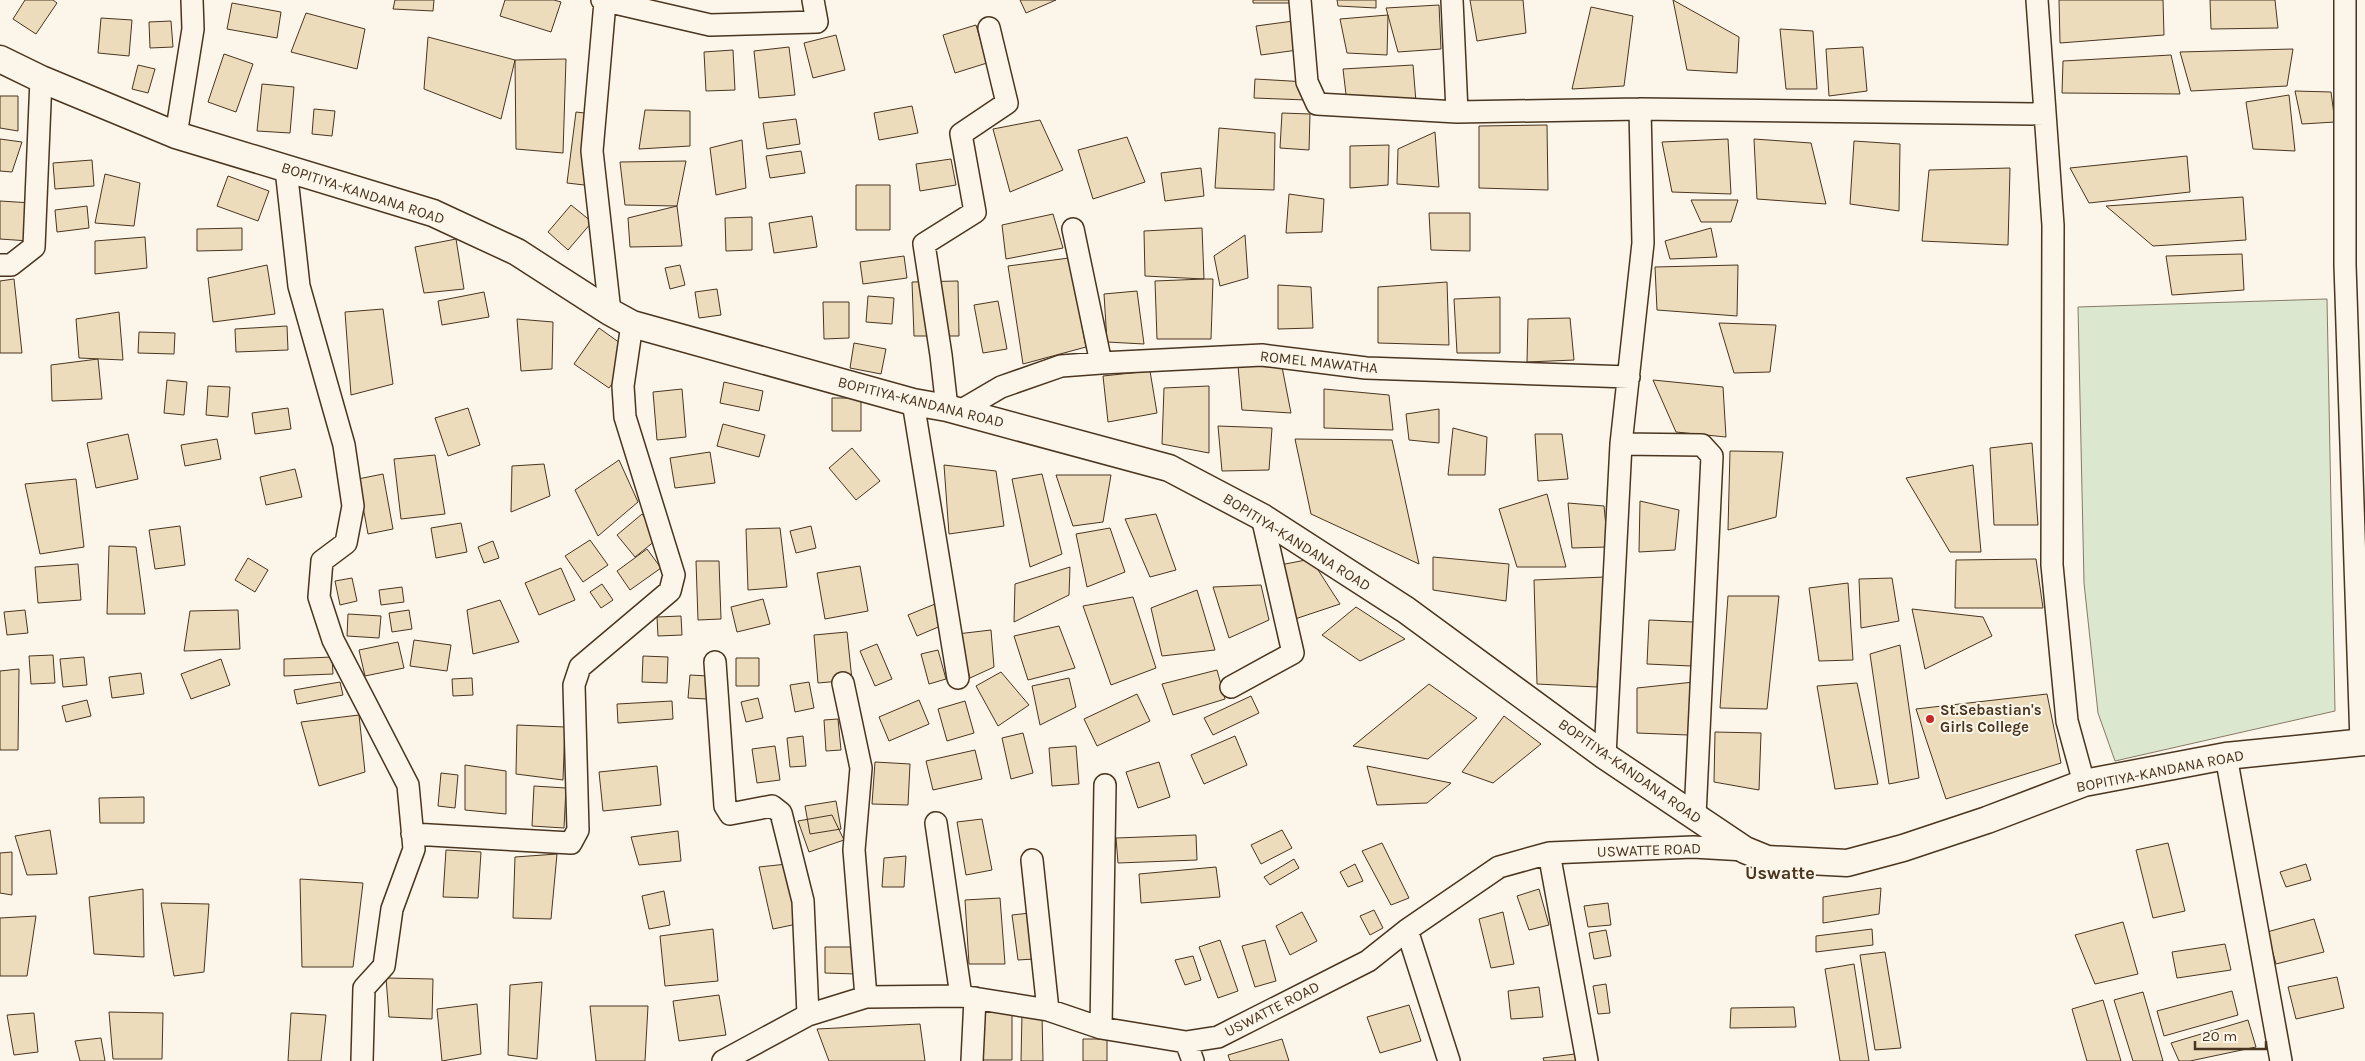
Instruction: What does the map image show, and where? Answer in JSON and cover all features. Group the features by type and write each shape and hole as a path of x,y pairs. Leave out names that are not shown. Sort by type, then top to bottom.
{"street":[{"path":"176,135 193,29 192,0"},
{"path":"412,834 571,843 578,830 574,685 580,667 670,591 674,575 624,417 621,318 592,152 604,1 710,25 817,22 813,0"},
{"path":"1300,0 1307,82 1317,104 1456,112 1640,109 2044,114"},
{"path":"1452,0 1456,112"},
{"path":"2037,0 2053,224 2052,565 2067,721 2084,782"},
{"path":"2345,0 2345,265 2363,742"},
{"path":"953,410 924,244 975,212 961,134 1007,103 989,28"},
{"name":"BOPITIYA-KANDANA ROAD","path":"0,59 41,79 176,135 434,213 517,252 621,318 913,402 953,410 1169,468 1262,517 1406,610 1605,756 1745,850 1767,859 1847,863 1903,848 1986,820 2084,782 2226,756 2363,742"},
{"path":"0,265 11,265 34,247 41,79"},
{"path":"1605,756 1621,444 1642,243 1640,109"},
{"path":"286,169 299,286 344,445 353,506 346,543 322,562 319,597 333,640 408,785 414,849 392,909 384,966 364,988 362,1061"},
{"path":"1072,229 1101,363"},
{"name":"ROMEL MAWATHA","path":"953,410 1010,384 1061,366 1262,355 1366,368 1629,377"},
{"path":"913,402 958,678"},
{"path":"1621,444 1702,445 1712,456 1696,816"},
{"path":"1231,688 1293,653 1262,517"},
{"path":"715,662 724,806 730,814 772,806 781,813 803,901 808,1015"},
{"path":"843,683 861,768 854,850 866,997"},
{"path":"2226,756 2281,1061"},
{"path":"1101,1028 1106,785"},
{"path":"936,823 968,997 972,1061"},
{"name":"USWATTE ROAD","path":"723,1061 808,1015 866,997 968,997 1048,1010 1101,1028 1190,1051 1368,961 1407,930 1499,867 1549,853 1693,847 1745,850"},
{"path":"1549,853 1587,1061"},
{"path":"1032,860 1048,1010"},
{"path":"1407,930 1450,1061"}],"green space":[{"path":"2327,299 2335,711 2115,761 2098,713 2084,583 2078,307"}],"building":[{"path":"25,0 53,0 57,3 36,34 13,19"},
{"path":"395,0 434,0 433,11 393,9"},
{"path":"505,0 554,0 561,2 551,32 500,16"},
{"path":"1020,0 1056,0 1026,13"},
{"path":"1253,0 1300,0 1300,3 1253,3"},
{"path":"1337,0 1376,0 1376,8 1338,6"},
{"path":"1470,0 1523,0 1526,33 1477,41"},
{"path":"1673,0 1739,37 1737,73 1687,70"},
{"path":"2059,0 2163,0 2164,35 2060,43"},
{"path":"2210,0 2275,0 2278,28 2211,29"},
{"path":"232,3 281,12 277,38 227,29"},
{"path":"1439,5 1441,49 1398,52 1386,8"},
{"path":"1591,7 1633,16 1624,86 1572,89"},
{"path":"306,13 365,29 357,69 291,52"},
{"path":"1388,15 1387,55 1347,53 1340,19"},
{"path":"101,18 132,20 129,56 98,53"},
{"path":"1301,20 1305,49 1261,55 1256,26"},
{"path":"171,21 173,47 150,48 149,22"},
{"path":"976,25 987,63 955,73 943,35"},
{"path":"1780,29 1813,31 1817,89 1786,89"},
{"path":"836,35 845,70 813,78 804,43"},
{"path":"428,37 515,60 501,119 424,89"},
{"path":"789,47 795,95 759,98 754,51"},
{"path":"1863,47 1867,91 1829,96 1826,49"},
{"path":"2293,49 2287,86 2191,91 2180,52"},
{"path":"733,50 735,90 706,91 704,52"},
{"path":"224,54 253,64 236,112 208,102"},
{"path":"2171,55 2180,94 2062,93 2063,61"},
{"path":"566,59 563,153 516,149 515,60"},
{"path":"138,65 155,69 148,93 132,89"},
{"path":"1413,65 1416,102 1347,103 1343,69"},
{"path":"1255,79 1307,82 1306,100 1254,98"},
{"path":"262,84 294,87 290,133 257,131"},
{"path":"2295,91 2331,92 2335,122 2302,124"},
{"path":"2289,95 2295,151 2253,149 2246,102"},
{"path":"0,96 18,96 18,131 0,128"},
{"path":"912,106 918,133 879,140 874,113"},
{"path":"314,109 335,111 332,136 312,134"},
{"path":"645,110 690,111 690,146 639,149"},
{"path":"576,112 601,115 593,186 567,183"},
{"path":"1282,113 1310,114 1309,150 1280,148"},
{"path":"796,119 800,144 767,149 763,123"},
{"path":"1040,120 1063,170 1010,192 993,129"},
{"path":"1547,125 1548,190 1479,188 1479,126"},
{"path":"1219,128 1275,133 1274,190 1215,188"},
{"path":"1435,132 1439,187 1397,184 1398,149"},
{"path":"1127,137 1145,182 1093,199 1078,150"},
{"path":"0,139 22,142 12,172 0,171"},
{"path":"1728,139 1731,194 1672,192 1662,142"},
{"path":"1754,139 1811,143 1826,204 1757,199"},
{"path":"742,140 746,188 716,195 710,148"},
{"path":"1854,141 1900,144 1899,211 1850,204"},
{"path":"1389,145 1388,185 1350,188 1350,146"},
{"path":"801,151 805,173 770,178 766,156"},
{"path":"2187,156 2190,192 2089,203 2070,168"},
{"path":"951,159 956,185 920,191 916,164"},
{"path":"92,160 94,186 55,189 53,163"},
{"path":"686,161 677,206 625,205 620,162"},
{"path":"1201,168 1204,196 1165,201 1161,173"},
{"path":"2010,168 2008,245 1922,241 1929,170"},
{"path":"105,174 140,183 134,226 95,223"},
{"path":"228,176 269,191 258,221 217,206"},
{"path":"856,185 890,185 890,230 856,230"},
{"path":"1289,194 1324,199 1322,232 1286,233"},
{"path":"2243,197 2246,240 2153,246 2106,206"},
{"path":"1691,200 1738,200 1731,222 1701,222"},
{"path":"0,201 32,203 29,241 0,239"},
{"path":"571,205 592,222 568,250 548,232"},
{"path":"87,206 89,228 57,232 55,210"},
{"path":"677,206 682,246 630,247 628,218"},
{"path":"1429,213 1470,213 1470,251 1431,250"},
{"path":"1053,214 1063,248 1006,259 1002,225"},
{"path":"812,216 817,247 774,253 769,223"},
{"path":"752,217 752,250 726,251 725,218"},
{"path":"242,228 242,250 197,251 197,229"},
{"path":"1202,228 1204,279 1145,276 1144,231"},
{"path":"1711,228 1717,257 1670,259 1665,241"},
{"path":"1245,235 1248,278 1220,286 1214,256"},
{"path":"145,237 147,268 95,274 95,241"},
{"path":"456,239 464,289 424,293 415,247"},
{"path":"2242,254 2244,290 2172,295 2166,256"},
{"path":"904,256 907,278 863,284 860,262"},
{"path":"1069,258 1086,347 1023,364 1008,266"},
{"path":"267,265 275,314 213,322 208,278"},
{"path":"680,265 685,285 670,289 665,268"},
{"path":"1738,265 1737,316 1657,310 1655,267"},
{"path":"14,279 22,353 0,353 0,281"},
{"path":"1213,279 1211,339 1157,339 1155,281"},
{"path":"958,281 959,336 914,336 912,282"},
{"path":"1447,282 1449,345 1378,343 1378,287"},
{"path":"1278,285 1311,287 1313,328 1278,329"},
{"path":"717,289 721,315 699,318 695,292"},
{"path":"1137,291 1144,344 1107,342 1104,294"},
{"path":"484,292 489,317 442,325 438,301"},
{"path":"868,296 894,298 892,324 866,322"},
{"path":"1500,297 1500,353 1457,353 1454,299"},
{"path":"998,301 1007,349 983,353 974,305"},
{"path":"823,302 849,302 849,338 824,339"},
{"path":"383,309 393,384 351,395 345,312"},
{"path":"119,312 123,360 79,358 76,319"},
{"path":"1570,318 1574,360 1527,362 1528,319"},
{"path":"517,319 553,322 552,369 521,371"},
{"path":"1719,323 1776,325 1770,372 1734,373"},
{"path":"287,326 288,350 236,352 235,329"},
{"path":"599,328 634,353 609,388 574,364"},
{"path":"139,332 175,333 174,354 138,353"},
{"path":"854,343 886,349 881,374 850,368"},
{"path":"98,359 102,399 52,401 51,365"},
{"path":"1238,366 1282,367 1291,413 1242,410"},
{"path":"1150,371 1157,413 1108,422 1103,376"},
{"path":"167,380 187,382 184,415 164,413"},
{"path":"1653,380 1723,387 1726,437 1676,432"},
{"path":"724,382 763,391 759,411 720,403"},
{"path":"208,386 230,387 228,417 206,415"},
{"path":"1209,386 1209,453 1162,444 1164,388"},
{"path":"682,389 686,437 657,440 653,392"},
{"path":"1324,389 1389,395 1393,430 1324,428"},
{"path":"832,398 861,398 861,431 832,431"},
{"path":"288,408 291,429 255,434 252,413"},
{"path":"468,408 480,445 448,456 435,418"},
{"path":"1439,409 1439,443 1409,440 1406,414"},
{"path":"723,424 765,435 759,457 717,446"},
{"path":"1218,426 1272,428 1269,470 1222,471"},
{"path":"1453,428 1487,437 1485,475 1448,475"},
{"path":"128,434 138,479 96,488 87,443"},
{"path":"1535,434 1562,434 1568,479 1538,481"},
{"path":"217,439 221,459 185,466 181,445"},
{"path":"1295,439 1392,440 1419,564 1311,514"},
{"path":"2032,443 2038,525 1994,525 1990,448"},
{"path":"852,448 880,481 856,500 829,468"},
{"path":"1730,451 1783,452 1776,517 1728,530"},
{"path":"710,452 715,483 675,488 670,458"},
{"path":"435,455 445,514 401,519 394,459"},
{"path":"619,460 638,502 598,536 575,490"},
{"path":"544,464 550,496 511,512 512,466"},
{"path":"944,465 996,471 1004,526 949,534"},
{"path":"1973,465 1981,552 1950,552 1906,478"},
{"path":"295,469 302,497 266,505 260,477"},
{"path":"383,474 393,529 368,534 358,479"},
{"path":"1042,474 1062,554 1030,567 1012,479"},
{"path":"1056,475 1111,475 1103,522 1073,526"},
{"path":"76,479 84,547 40,554 25,484"},
{"path":"1547,494 1566,567 1517,567 1499,509"},
{"path":"1640,501 1679,510 1675,550 1639,552"},
{"path":"1568,503 1604,506 1608,547 1572,548"},
{"path":"642,514 661,536 635,557 617,535"},
{"path":"1156,514 1176,570 1150,577 1125,519"},
{"path":"461,523 467,552 436,558 431,528"},
{"path":"180,526 185,565 155,569 149,530"},
{"path":"811,526 816,548 796,553 790,531"},
{"path":"780,528 787,587 748,590 746,529"},
{"path":"1110,528 1125,572 1087,587 1076,534"},
{"path":"590,540 608,565 583,582 565,556"},
{"path":"493,541 499,558 484,563 478,547"},
{"path":"109,546 136,547 145,614 107,614"},
{"path":"647,549 661,568 630,590 617,571"},
{"path":"1433,557 1509,564 1506,601 1433,590"},
{"path":"248,558 268,570 255,592 235,580"},
{"path":"1311,559 1340,604 1295,619 1280,565"},
{"path":"2036,559 2043,608 1955,608 1956,560"},
{"path":"696,561 719,561 721,619 698,620"},
{"path":"78,564 81,600 38,603 35,567"},
{"path":"860,566 868,611 825,619 817,573"},
{"path":"1070,567 1069,595 1014,622 1015,584"},
{"path":"561,568 575,600 539,615 525,583"},
{"path":"1605,577 1597,687 1537,684 1534,580"},
{"path":"352,578 357,601 340,605 335,581"},
{"path":"1892,578 1899,621 1861,628 1859,579"},
{"path":"1848,583 1853,660 1819,661 1809,588"},
{"path":"602,584 613,600 601,608 590,592"},
{"path":"1261,585 1269,620 1229,638 1213,587"},
{"path":"402,587 404,602 381,605 379,590"},
{"path":"1197,590 1215,650 1162,656 1151,608"},
{"path":"1728,596 1779,596 1767,709 1720,708"},
{"path":"1133,597 1156,668 1111,685 1083,606"},
{"path":"763,599 770,624 737,632 731,607"},
{"path":"500,600 519,642 473,654 467,610"},
{"path":"935,604 943,625 917,636 908,615"},
{"path":"1356,607 1405,639 1360,661 1322,635"},
{"path":"1912,609 1983,617 1992,636 1925,669"},
{"path":"25,610 28,633 7,635 4,612"},
{"path":"238,610 240,649 184,651 190,611"},
{"path":"409,610 412,629 392,632 389,613"},
{"path":"348,614 381,616 379,638 347,636"},
{"path":"681,616 682,635 658,636 657,617"},
{"path":"1649,620 1694,622 1691,666 1647,664"},
{"path":"1059,626 1075,668 1028,680 1014,636"},
{"path":"991,630 994,667 970,678 957,634"},
{"path":"847,632 852,680 818,683 814,635"},
{"path":"414,640 451,645 447,671 410,666"},
{"path":"398,642 404,668 365,676 359,650"},
{"path":"877,644 892,679 875,686 860,651"},
{"path":"1900,645 1919,778 1889,784 1870,654"},
{"path":"938,650 946,679 929,684 921,654"},
{"path":"53,655 55,683 31,684 29,656"},
{"path":"643,656 668,657 667,683 642,682"},
{"path":"84,657 87,685 63,687 60,659"},
{"path":"332,657 333,674 284,676 284,659"},
{"path":"736,658 759,658 759,686 736,686"},
{"path":"221,659 230,685 191,699 181,674"},
{"path":"19,669 18,750 0,750 0,671"},
{"path":"1217,670 1225,699 1173,715 1162,684"},
{"path":"1001,672 1029,705 998,726 976,686"},
{"path":"141,673 144,694 112,698 109,677"},
{"path":"690,675 708,676 707,699 688,698"},
{"path":"472,678 473,695 453,696 452,679"},
{"path":"1069,678 1076,707 1040,725 1032,686"},
{"path":"340,682 343,695 297,704 294,690"},
{"path":"809,682 814,708 795,712 790,685"},
{"path":"1694,682 1688,735 1637,733 1637,688"},
{"path":"1857,683 1878,784 1835,789 1817,686"},
{"path":"1429,684 1477,718 1428,759 1353,746"},
{"path":"1137,694 1150,721 1097,746 1084,719"},
{"path":"2047,694 2061,763 1946,799 1916,709"},
{"path":"1251,696 1259,713 1213,735 1204,718"},
{"path":"758,698 763,718 746,722 741,702"},
{"path":"87,700 91,716 66,722 62,706"},
{"path":"919,700 929,724 889,741 879,717"},
{"path":"672,701 673,719 618,723 617,704"},
{"path":"965,701 974,733 947,741 938,709"},
{"path":"359,715 365,772 319,786 301,722"},
{"path":"1504,716 1541,744 1493,783 1462,772"},
{"path":"838,719 841,750 826,751 824,720"},
{"path":"517,725 565,727 563,780 516,774"},
{"path":"1715,732 1761,733 1759,790 1714,782"},
{"path":"1023,733 1033,773 1011,779 1002,738"},
{"path":"803,736 806,766 790,767 787,738"},
{"path":"1235,736 1247,765 1204,784 1191,755"},
{"path":"775,746 780,780 757,783 752,749"},
{"path":"1076,746 1079,784 1052,786 1049,748"},
{"path":"975,750 982,779 933,790 926,761"},
{"path":"875,762 910,764 908,805 872,804"},
{"path":"1159,762 1170,797 1138,808 1126,772"},
{"path":"465,765 506,771 506,814 465,810"},
{"path":"657,766 661,805 603,811 599,772"},
{"path":"1367,766 1451,783 1427,803 1377,805"},
{"path":"441,773 458,775 455,808 438,806"},
{"path":"534,786 566,788 564,828 532,826"},
{"path":"144,797 144,823 100,823 99,798"},
{"path":"836,801 841,829 810,834 805,806"},
{"path":"832,815 844,840 809,852 798,821"},
{"path":"982,819 992,870 966,875 957,822"},
{"path":"50,830 57,874 27,875 15,836"},
{"path":"1282,830 1292,848 1261,864 1251,845"},
{"path":"678,831 681,861 639,865 631,837"},
{"path":"1196,835 1197,860 1118,863 1116,838"},
{"path":"1382,843 1409,898 1391,905 1362,851"},
{"path":"2168,843 2185,911 2153,918 2136,850"},
{"path":"446,850 481,852 478,898 443,897"},
{"path":"12,852 12,895 0,893 0,853"},
{"path":"557,854 551,919 513,918 515,857"},
{"path":"906,856 904,887 882,887 884,858"},
{"path":"1294,859 1299,868 1270,885 1264,877"},
{"path":"787,864 797,924 773,929 759,867"},
{"path":"1355,864 1363,881 1348,887 1340,872"},
{"path":"2306,864 2311,880 2286,887 2280,872"},
{"path":"1216,867 1220,897 1141,903 1139,874"},
{"path":"300,879 363,883 353,967 302,967"},
{"path":"1881,888 1879,914 1823,923 1823,897"},
{"path":"143,889 144,957 94,954 89,897"},
{"path":"1539,889 1549,925 1529,930 1517,896"},
{"path":"664,891 670,925 649,929 642,896"},
{"path":"1000,898 1005,964 969,964 965,900"},
{"path":"161,903 209,904 204,972 174,976"},
{"path":"1608,903 1611,925 1588,927 1584,906"},
{"path":"1374,910 1383,928 1370,935 1360,916"},
{"path":"1302,912 1317,941 1290,955 1276,926"},
{"path":"1503,912 1514,964 1491,968 1479,919"},
{"path":"1030,913 1034,959 1018,960 1012,915"},
{"path":"36,916 27,976 0,976 0,918"},
{"path":"2314,919 2324,952 2276,964 2267,932"},
{"path":"2123,922 2138,974 2095,984 2075,935"},
{"path":"713,929 718,981 665,986 660,936"},
{"path":"1872,929 1873,945 1816,952 1816,936"},
{"path":"1606,930 1611,956 1594,959 1589,933"},
{"path":"1220,940 1238,991 1218,998 1199,947"},
{"path":"1265,940 1276,981 1255,987 1242,946"},
{"path":"2225,944 2231,970 2177,978 2172,952"},
{"path":"825,947 855,947 856,974 825,973"},
{"path":"1885,952 1901,1048 1875,1050 1860,955"},
{"path":"1193,956 1201,980 1185,985 1175,960"},
{"path":"1854,964 1869,1061 1840,1061 1825,969"},
{"path":"2337,977 2344,1008 2296,1019 2288,987"},
{"path":"386,978 433,979 432,1019 389,1017"},
{"path":"542,982 537,1059 508,1055 510,985"},
{"path":"1606,984 1610,1013 1598,1014 1593,986"},
{"path":"1539,987 1543,1017 1511,1019 1508,991"},
{"path":"2232,991 2238,1015 2164,1036 2157,1011"},
{"path":"2143,992 2163,1061 2133,1061 2114,1000"},
{"path":"719,995 726,1035 679,1041 673,1001"},
{"path":"2103,1000 2121,1061 2087,1061 2072,1009"},
{"path":"477,1004 481,1054 442,1061 437,1009"},
{"path":"1409,1005 1421,1041 1380,1053 1367,1017"},
{"path":"590,1006 648,1006 645,1061 596,1061"},
{"path":"1794,1007 1796,1027 1730,1028 1731,1008"},
{"path":"984,1011 1012,1012 1012,1060 981,1060"},
{"path":"109,1012 163,1013 162,1059 113,1059"},
{"path":"34,1013 38,1052 14,1055 7,1015"},
{"path":"291,1013 326,1015 321,1061 288,1061"},
{"path":"1022,1014 1042,1015 1043,1061 1021,1061"},
{"path":"2248,1020 2256,1047 2190,1061 2179,1061 2171,1043"},
{"path":"920,1024 925,1061 829,1061 817,1029"},
{"path":"101,1038 105,1061 80,1061 75,1041"},
{"path":"1083,1039 1107,1039 1107,1061 1083,1061"},
{"path":"1282,1039 1289,1061 1230,1061 1228,1055"},
{"path":"1575,1054 1577,1061 1544,1061 1543,1058"}],"place":[{"name":"St.Sebastian's Girls College","path":"1930,719"}],"district":[{"name":"Uswatte","path":"1780,873"}]}
